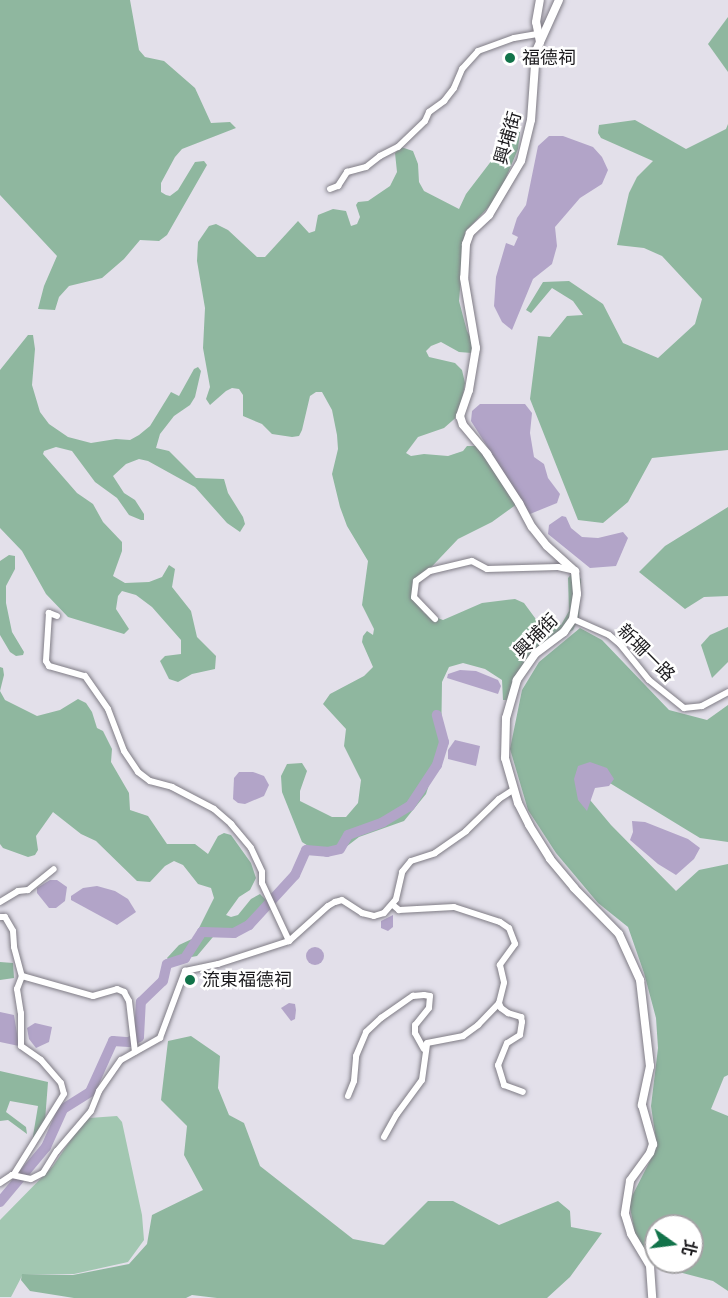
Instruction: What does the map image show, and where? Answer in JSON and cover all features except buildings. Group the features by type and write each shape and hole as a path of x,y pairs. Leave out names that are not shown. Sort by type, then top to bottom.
{"street":[{"path":"330,189 338,186 347,172 366,167 380,156 398,147 425,121 429,111 444,101 466,63 478,51 514,38 538,38 537,15 540,0"},
{"name":"興埔街","path":"559,0 538,38 531,120 521,161 489,215 470,233 466,244 464,278 476,348 469,390 460,416 463,425 487,454 546,546 575,572 577,594 573,619 564,632 535,654 517,680 504,736 505,758 513,790 529,825 550,859 619,934 640,980 650,1066 642,1106 653,1144 650,1153 630,1181 625,1214 631,1234 650,1266 652,1298"},
{"path":"537,15 542,21 551,18"},
{"path":"435,620 414,597 416,581 430,571 472,561 487,569 558,567 575,572"},
{"path":"57,616 49,613 46,661 49,666 85,676 108,709 124,751 138,772 150,781 172,787 214,809 231,824 251,848 262,872 262,883 289,941"},
{"name":"新珊一路","path":"573,619 615,639 630,654 649,680 684,708 702,706 728,692"},
{"path":"15,1174 31,1179 43,1173 57,1151 91,1110 99,1091 121,1060 149,1047 160,1038 185,971 289,941 335,902 342,900 362,913 374,916 384,913 393,905 402,872 411,861 435,854 466,831 499,799 513,790"},
{"path":"0,902 18,891 28,890 54,869"},
{"path":"384,1137 397,1114 422,1080 424,1049 427,1043 463,1036 478,1025 499,1003 504,983 500,965 514,944 509,928 500,922 454,907 399,910 393,905"},
{"path":"0,917 5,917 14,931 14,947 22,976 17,989 21,1013 21,1046 41,1060 61,1083 64,1094 15,1174 0,1183"},
{"path":"22,976 93,996 117,989 124,992 129,1001 135,1052"},
{"path":"348,1096 354,1081 356,1056 366,1032 381,1018 413,996 430,996 429,1008 414,1024 415,1033 424,1049"},
{"path":"499,1003 501,1008 508,1013 521,1017 522,1022 520,1035 507,1043 502,1052 498,1065 500,1078 504,1085 523,1092"}],"green space":[{"path":"0,0 130,0 139,50 145,57 164,61 195,88 211,123 230,122 236,128 182,149 175,157 161,183 161,192 170,196 178,190 195,162 204,161 207,165 167,235 159,241 140,240 124,259 102,278 69,286 59,297 55,310 38,309 44,286 57,256 0,195"},
{"path":"728,17 728,72 708,44"},
{"path":"635,120 686,149 726,129 728,124 728,450 652,458 628,502 603,523 578,520 530,399 538,336 550,337 567,316 583,315 573,301 552,288 531,313 526,310 543,282 569,281 603,304 623,343 658,358 695,324 702,299 662,256 644,248 617,245 629,193 637,177 653,161 601,138 598,133 599,125"},
{"path":"515,130 520,132 518,149 498,197 465,232 459,301 467,331 474,343 472,353 459,352 441,342 426,351 429,357 455,363 462,370 465,383 460,414 444,428 418,437 406,453 411,456 424,454 448,456 463,451 467,446 477,446 509,485 517,504 492,522 458,539 420,579 413,595 424,613 443,620 482,603 515,599 524,603 538,622 561,625 569,611 568,578 574,571 581,579 579,618 573,630 554,639 527,666 510,700 503,700 502,680 485,669 463,663 449,667 442,682 441,749 426,794 404,821 359,837 342,850 329,853 316,851 302,842 282,792 281,776 287,764 302,763 307,771 300,791 300,801 332,817 346,817 358,803 361,780 344,746 346,729 323,704 330,694 364,676 373,667 362,642 367,631 373,635 374,629 362,605 368,561 347,526 340,507 332,474 338,449 337,435 332,410 322,392 316,392 310,396 302,430 299,436 292,437 272,434 262,424 243,416 243,395 239,389 232,388 226,391 210,405 206,399 210,387 203,348 205,308 197,261 198,242 209,226 216,224 228,230 257,257 265,257 298,221 309,233 315,231 318,215 333,209 346,211 351,226 357,224 360,217 356,205 358,202 368,201 390,186 397,172 395,153 401,147 413,151 418,164 419,182 424,191 459,209 466,194"},
{"path":"28,335 33,335 35,349 32,385 40,412 49,424 68,437 91,443 116,439 130,440 139,435 150,426 171,392 179,396 194,369 198,367 201,371 195,397 190,405 174,416 160,434 156,448 169,451 196,478 224,479 228,493 243,517 245,524 240,532 227,523 195,487 148,461 139,459 126,464 113,476 124,493 135,500 144,514 144,520 141,520 129,515 117,498 95,482 72,451 56,447 44,451 43,454 77,493 93,504 103,522 122,542 122,551 113,576 125,583 149,582 162,577 169,565 175,569 172,587 191,611 197,637 216,656 215,669 192,674 178,682 169,679 160,661 165,656 181,654 181,640 152,607 136,595 122,591 118,596 116,609 129,629 124,634 68,617 46,594 22,551 0,528 0,370"},
{"path":"728,507 728,596 704,597 685,609 639,572 665,546"},
{"path":"9,555 15,556 15,569 6,586 6,603 12,632 24,652 23,655 16,656 10,652 0,635 0,561"},
{"path":"728,627 728,662 712,678 701,645 710,635"},
{"path":"580,628 602,640 669,710 707,720 728,705 728,842 700,838 595,774 580,788 611,825 676,891 699,870 728,864 728,1075 724,1077 711,1109 728,1116 728,1291 713,1281 686,1274 704,1274 704,1214 644,1214 644,1248 635,1234 629,1202 657,1147 651,1106 658,1048 656,1018 628,927 598,903 556,853 528,810 510,749 522,690 539,662"},
{"path":"0,667 3,668 4,675 0,691"},
{"path":"0,691 5,700 37,716 60,710 78,699 86,703 92,712 97,728 103,731 112,749 111,762 129,793 130,810 148,816 167,844 195,844 208,854 218,836 224,833 231,835 251,863 256,878 250,890 239,897 226,915 231,917 238,915 251,899 260,894 267,901 261,912 237,935 218,931 197,956 169,961 167,958 179,945 194,938 214,898 211,888 198,884 183,865 174,861 165,866 150,882 137,881 96,841 81,834 53,812 36,836 38,850 35,855 28,857 3,848 0,844"},
{"path":"0,962 13,963 14,978 0,980"},
{"path":"191,1036 220,1056 218,1088 229,1115 244,1123 260,1166 353,1239 384,1245 428,1201 453,1201 499,1225 558,1201 570,1211 571,1227 602,1233 570,1277 547,1298 217,1298 192,1295 186,1298 74,1298 30,1291 21,1280 22,1274 73,1275 129,1264 147,1244 152,1215 203,1190 184,1155 187,1126 161,1100 168,1041"},
{"path":"0,1071 48,1082 45,1121 32,1142 38,1106 10,1101 6,1112 26,1127 27,1134 8,1120 0,1121"},
{"path":"117,1116 122,1122 142,1215 144,1240 128,1262 74,1274 23,1274 11,1297 0,1297 0,1220 53,1166 76,1132 89,1118"}],"shaded area":[{"path":"549,136 563,136 593,147 602,157 608,170 602,184 580,198 555,227 557,246 552,264 533,279 512,330 502,322 494,306 496,277 506,243 514,246 518,237 512,234 517,218 526,205 538,146"},
{"path":"480,404 525,404 532,413 530,433 534,457 544,464 548,478 560,494 557,503 530,514 471,421 472,411"},
{"path":"562,516 566,517 571,528 582,537 598,538 623,532 628,538 616,566 590,568 548,534 549,525"},
{"path":"460,670 476,671 498,680 501,686 498,694 447,678 448,674"},
{"path":"455,740 480,746 476,766 448,759 448,750"},
{"path":"590,762 607,768 614,779 609,786 595,788 587,811 578,800 574,779 578,766"},
{"path":"239,772 253,772 264,776 269,785 264,796 245,804 233,799 234,778"},
{"path":"632,821 645,822 688,839 700,848 694,859 676,875 658,864 630,840 633,832"},
{"path":"50,880 57,880 67,887 65,901 56,908 49,908 37,893 37,888"},
{"path":"97,886 115,891 128,899 136,912 117,925 71,900 71,896 83,888"},
{"path":"393,915 393,927 388,931 381,928 381,921"},
{"path":"315,947 323,952 324,956 319,964 315,965 307,960 306,956 311,948"},
{"path":"289,1003 295,1004 296,1010 295,1019 291,1021 281,1008"},
{"path":"0,1012 14,1015 19,1046 0,1042"},
{"path":"35,1023 52,1027 49,1042 36,1048 29,1039 27,1028"}],"waterway":[{"path":"0,1202 46,1147 63,1109 90,1092 113,1041 129,1042 139,1037 141,1002 163,981 167,964 185,958 202,932 234,933 249,925 295,875 306,850 327,852 340,849 348,835 383,822 410,806 437,765 444,742 437,715"}],"place":[{"name":"福德祠","path":"510,58"},
{"name":"流東福德祠","path":"190,980"}]}
